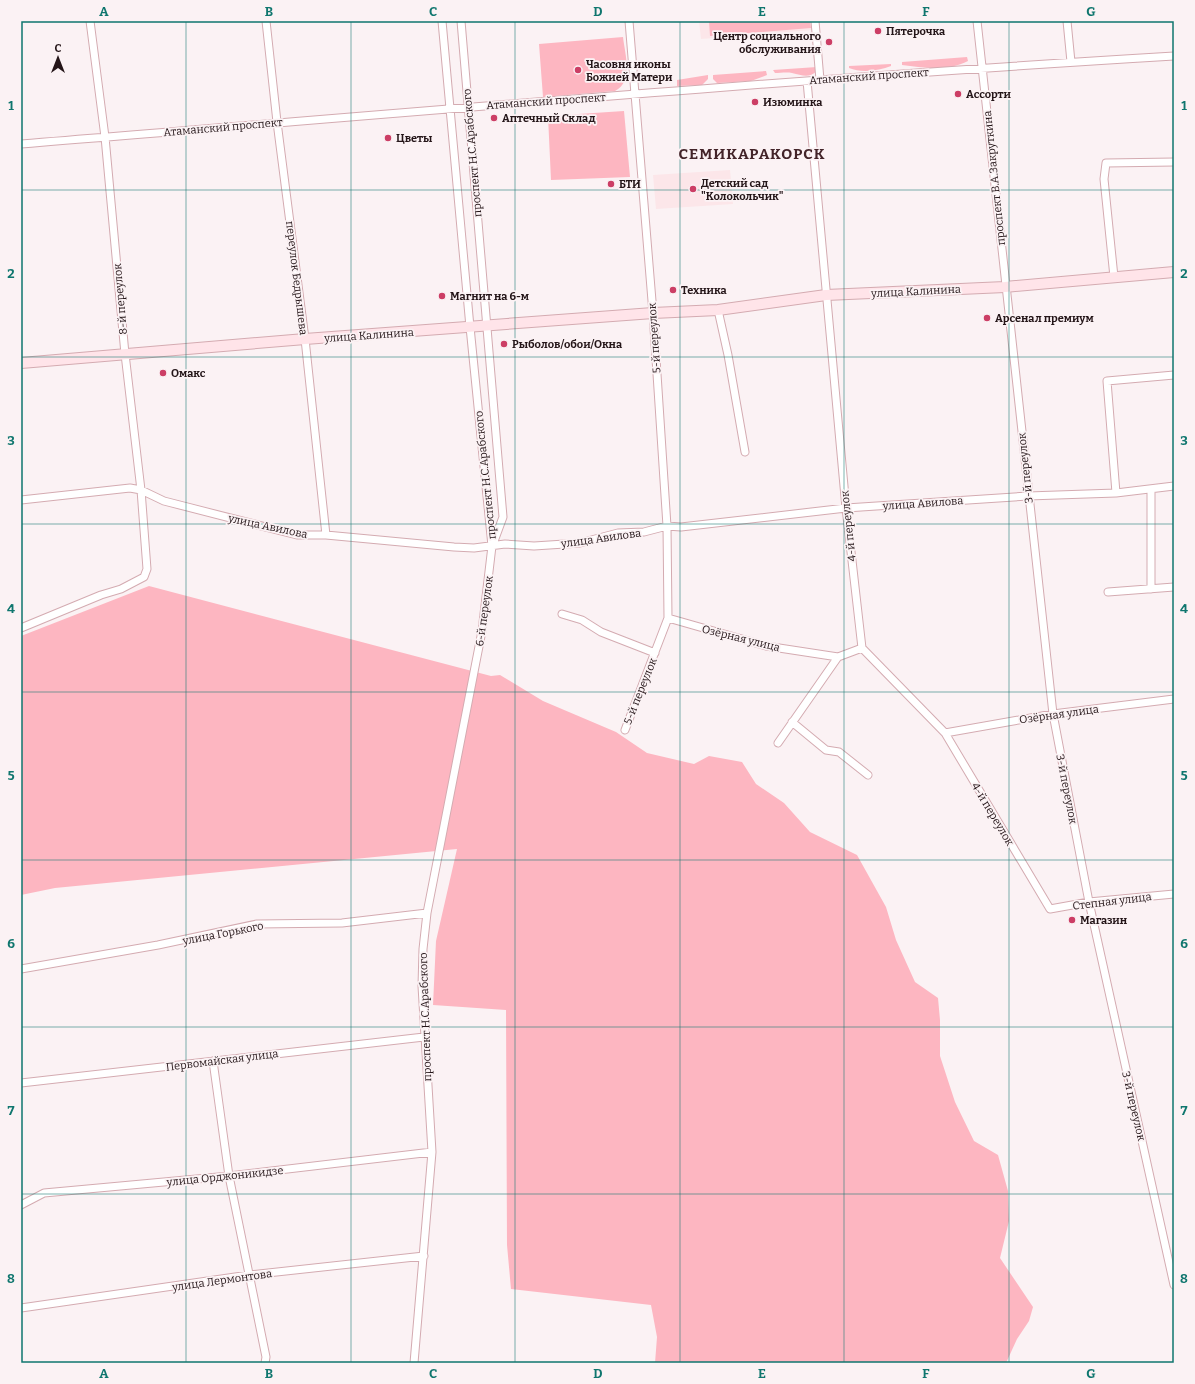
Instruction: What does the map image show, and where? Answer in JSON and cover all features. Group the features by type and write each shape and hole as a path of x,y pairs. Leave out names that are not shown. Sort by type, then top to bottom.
{"main road":[{"name":"улица Калинина","path":"21,363 305,339 653,313 718,310 826,295 1006,287 1174,272"}],"street":[{"name":"8-й переулок","path":"21,628 101,595 121,589 144,578 147,569 146,540 125,354 105,137 90,21"},
{"name":"переулок Бедрышева","path":"266,21 277,122 305,339 326,535"},
{"name":"проспект Н.С.Арабского","path":"442,21 492,546"},
{"name":"проспект Н.С.Арабского","path":"461,21 503,517 492,546"},
{"name":"5-й переулок","path":"624,730 668,618 667,526 653,313 629,21"},
{"path":"815,21 820,80"},
{"name":"проспект В.А.Закруткина","path":"977,21 1006,287"},
{"path":"1067,21 1070,62"},
{"name":"Атаманский проспект","path":"21,144 451,108 982,68 1174,56"},
{"name":"4-й переулок","path":"807,81 846,508 862,648 945,733 1050,909"},
{"path":"1114,277 1104,179 1106,163 1174,162"},
{"name":"3-й переулок","path":"1006,287 1052,714 1089,902 1174,1285"},
{"path":"718,310 728,355 745,452"},
{"path":"1116,493 1107,381 1174,375"},
{"name":"улица Авилова","path":"21,500 122,488 141,490 164,501 260,527 298,535 326,535 454,547 492,546 505,544 534,546 580,543 618,533 644,532 667,526 681,527 846,508 1028,496 1116,493 1151,490 1174,486"},
{"path":"1151,490 1152,589"},
{"name":"6-й переулок","path":"474,675 482,631 492,546"},
{"path":"1108,592 1174,587"},
{"name":"5-й переулок","path":"562,614 582,620 601,632 655,653"},
{"name":"Озёрная улица","path":"668,618 766,646 838,657"},
{"path":"778,743 838,657 862,648"},
{"name":"проспект Н.С.Арабского","path":"414,1363 432,1152 424,1037 422,949 427,913 474,675"},
{"name":"Озёрная улица","path":"945,733 1052,714 1174,699"},
{"path":"792,722 826,750 840,752 868,775"},
{"name":"Степная улица","path":"1050,909 1089,902 1174,894"},
{"name":"улица Горького","path":"21,969 165,944 257,924 342,923 427,913"},
{"name":"Первомайская улица","path":"21,1083 424,1037"},
{"path":"213,1062 229,1176 266,1363"},
{"name":"улица Орджоникидзе","path":"21,1205 44,1194 229,1176 432,1152"},
{"name":"улица Лермонтова","path":"21,1308 249,1276 424,1256"}],"shaded area":[{"path":"699,21 811,21 812,30 701,39"},
{"path":"709,21 810,21 811,28 710,36"},
{"path":"623,37 627,67 625,81 621,87 615,91 543,97 539,44"},
{"path":"967,57 968,61 945,67 928,68 902,65 902,62"},
{"path":"891,64 891,66 886,68 870,71 854,70 849,68 849,66"},
{"path":"817,67 817,71 808,76 790,73 775,73 773,70"},
{"path":"766,71 767,75 751,81 717,83 713,79 713,75"},
{"path":"708,75 708,79 702,85 677,86 677,80"},
{"path":"624,111 630,177 551,180 548,116"},
{"name":"Детский сад \"Колокольчик\"","path":"730,170 733,204 656,209 653,175"},
{"path":"149,586 491,676 500,675 543,701 616,732 647,753 694,764 709,756 742,762 756,784 784,803 810,832 857,855 886,907 896,940 915,982 938,998 940,1020 940,1056 955,1102 974,1141 998,1155 1008,1191 1009,1221 1000,1258 1033,1307 1029,1321 1017,1339 1006,1363 655,1363 657,1337 651,1305 511,1289 507,1245 506,1010 433,1005 436,941 457,849 55,888 21,895 21,636"}],"place":[{"name":"Пятeрочка","path":"878,31"},
{"name":"Центр социального обслуживания","path":"829,42"},
{"name":"Часовня иконы Божией Матери","path":"578,70"},
{"name":"Ассорти","path":"958,94"},
{"name":"Изюминка","path":"755,102"},
{"name":"Аптечный Склад","path":"494,118"},
{"name":"Цветы","path":"388,138"},
{"name":"БТИ","path":"611,184"},
{"name":"Детский сад \"Колокольчик\"","path":"693,189"},
{"name":"Техника","path":"673,290"},
{"name":"Магнит на 6-м","path":"442,296"},
{"name":"Арсенал премиум","path":"987,318"},
{"name":"Рыболов/обои/Окна","path":"504,344"},
{"name":"Омакс","path":"163,373"},
{"name":"Магазин","path":"1072,920"}],"district":[{"name":"СЕМИКАРАКОРСК","path":"752,154"}]}
